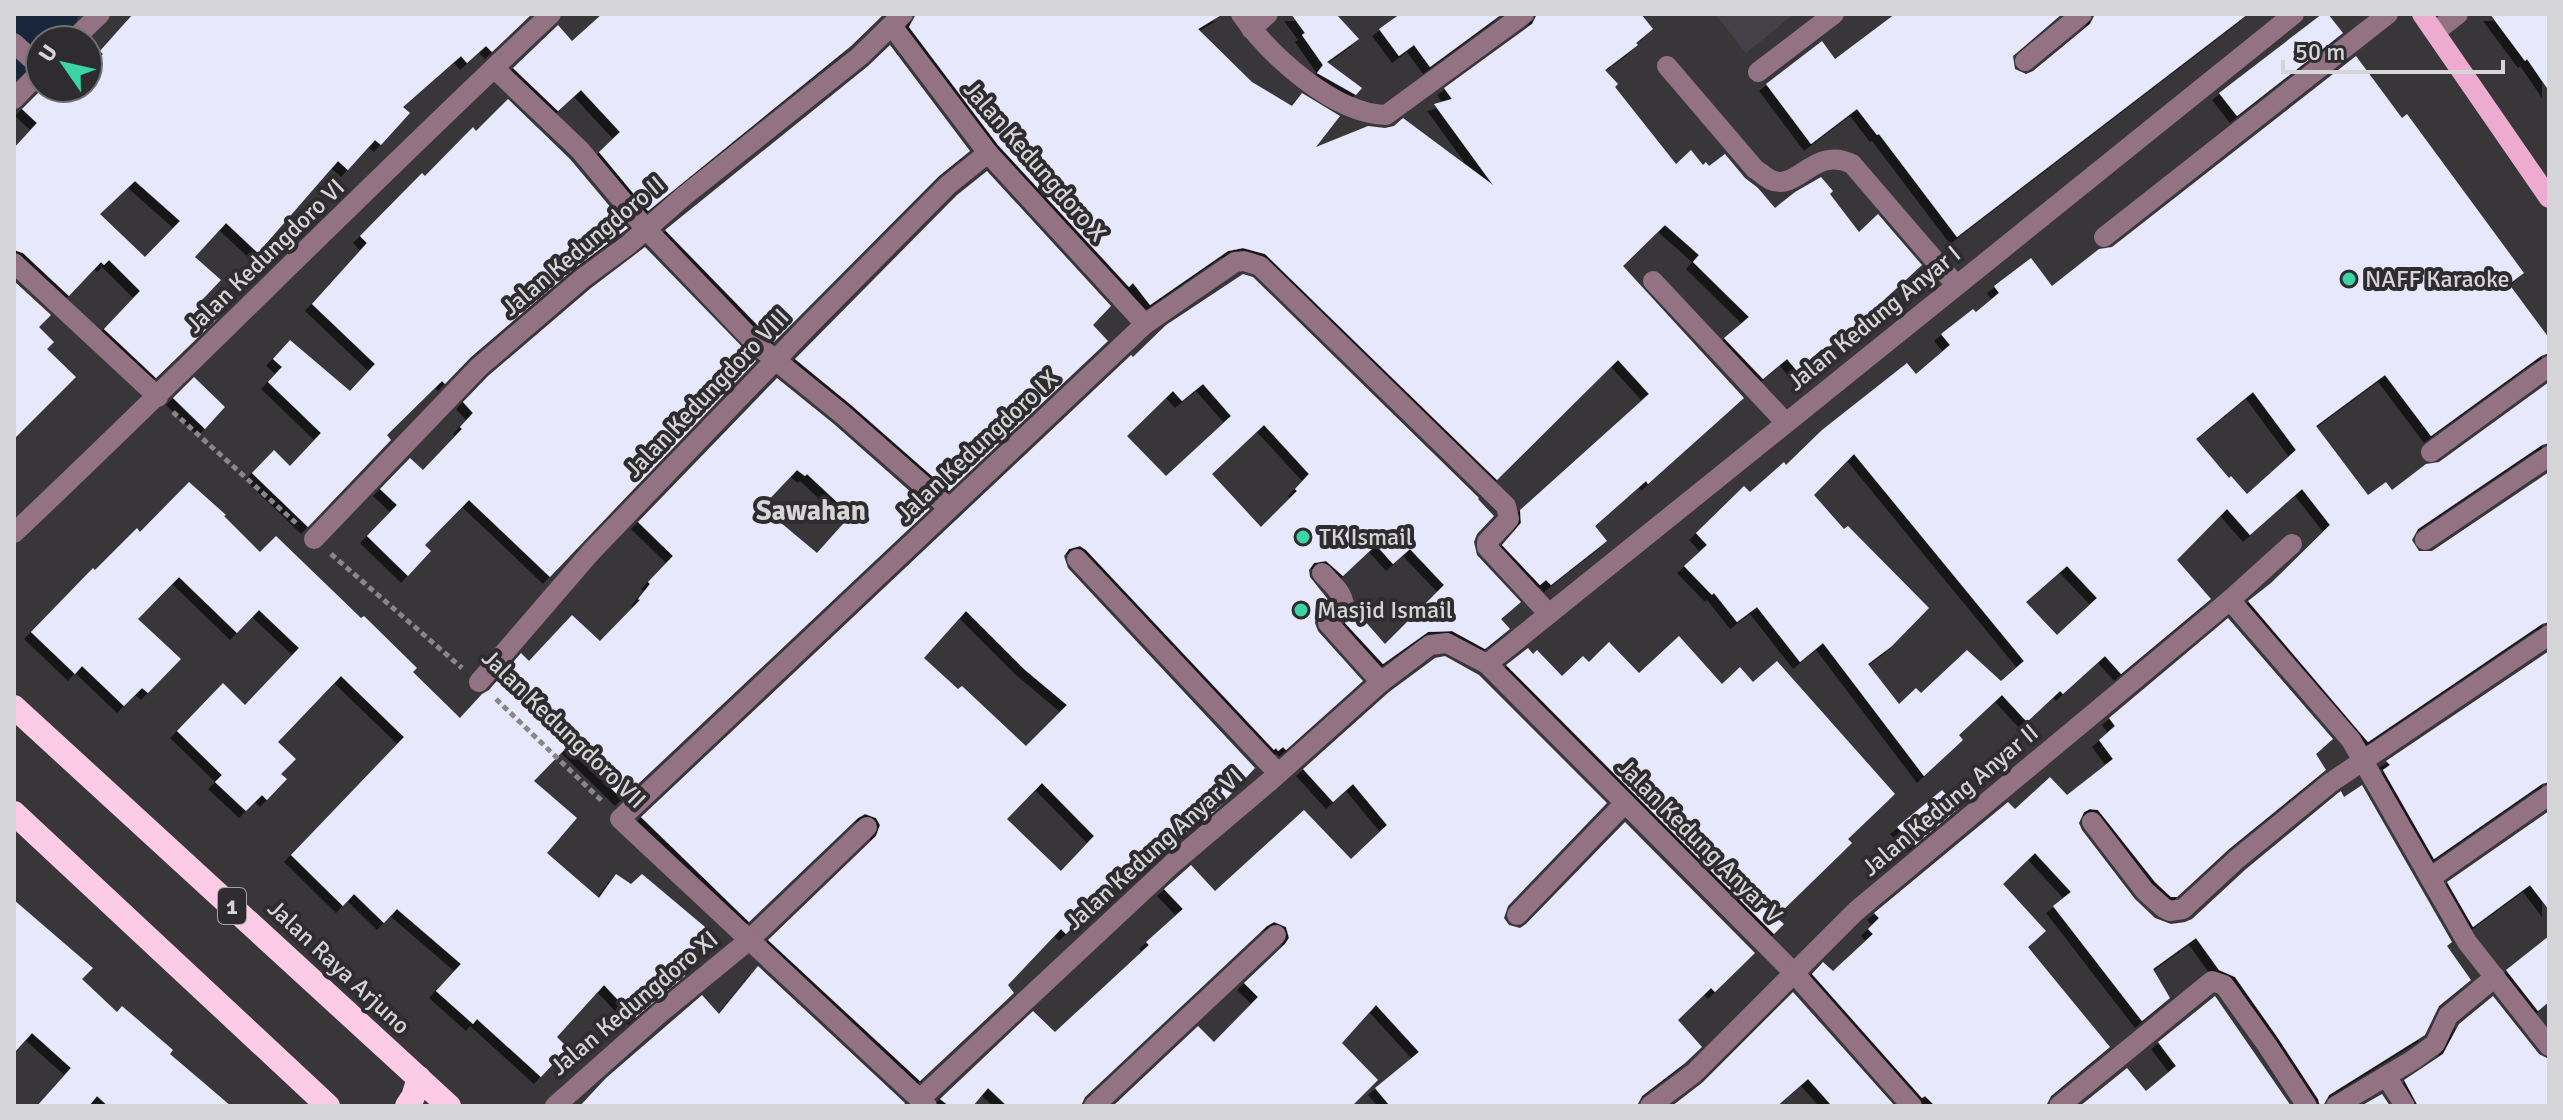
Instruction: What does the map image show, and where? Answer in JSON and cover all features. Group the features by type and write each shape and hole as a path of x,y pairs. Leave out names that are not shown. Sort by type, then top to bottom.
{"highway":[{"name":"Jalan Raya Arjuno","path":"14,707 448,1106"},
{"path":"14,813 328,1106"},
{"path":"407,1106 419,1078"}],"main road":[{"path":"2422,14 2549,198"}],"street":[{"name":"Jalan Kedungdoro VI","path":"14,533 551,14"},
{"path":"1268,14 1246,21 1277,58 1331,97 1356,110 1386,115 1524,14"},
{"path":"1758,72 1834,14"},
{"path":"2025,61 2082,14"},
{"name":"Jalan Kedung Anyar I","path":"1487,664 2294,14"},
{"path":"2104,237 2388,14"},
{"path":"2435,32 2458,14"},
{"name":"Jalan Kedungdoro X","path":"898,20 988,153 1145,324"},
{"name":"Jalan Kedungdoro II","path":"314,539 479,367 583,278 848,65 898,20"},
{"path":"1667,66 1755,169 1772,181 1785,182 1819,162 1839,157 1852,164 1956,285"},
{"path":"494,68 580,150 646,229 726,314 776,361 949,508"},
{"name":"Jalan Kedungdoro VIII","path":"479,682 591,552 880,251 948,185 988,153"},
{"name":"Jalan Kedungdoro IX","path":"620,819 1145,324 1235,262 1244,261 1260,266 1506,506 1509,519 1487,542 1488,551 1549,614"},
{"path":"14,263 158,397"},
{"path":"1653,281 1786,423"},
{"path":"2431,452 2549,366"},
{"path":"2425,540 2549,456"},
{"name":"Jalan Kedung Anyar II","path":"1650,1106 1694,1073 1856,911 2230,600 2292,544"},
{"path":"1077,559 1278,773"},
{"path":"1322,573 1345,603 1328,623 1381,682"},
{"path":"2230,600 2351,740 2467,942 2549,1046"},
{"path":"2092,822 2145,891 2170,911 2183,909 2237,859 2363,759 2549,635"},
{"name":"Jalan Kedung Anyar V","path":"1430,645 1447,643 1487,664 1794,973 1912,1106"},
{"name":"Jalan Kedung Anyar VI","path":"923,1102 1173,863 1381,682 1430,645"},
{"path":"2430,878 2549,795"},
{"path":"1517,915 1625,803"},
{"name":"Jalan Kedungdoro VII","path":"620,819 923,1102"},
{"name":"Jalan Kedungdoro XI","path":"555,1106 660,1013 748,941 867,827"},
{"path":"1094,1106 1276,935"},
{"path":"2336,1106 2435,1044 2448,1016 2495,977"},
{"path":"2059,1106 2212,981 2224,985 2307,1106"},
{"path":"2386,1076 2405,1106"}],"path":[{"name":"Jalan Kedungdoro VII","path":"158,397 314,539 479,682 620,819"}],"shaded area":[{"path":"1715,14 1794,14 1746,53"}],"building":[{"path":"133,14 532,14 492,52 486,46 467,63 461,56 403,107 410,113 381,145 375,140 348,170 338,161 258,253 226,223 195,257 221,280 202,300 218,318 156,378 104,329 140,291 109,260 104,265 101,262 69,296 23,253 14,250 14,148 37,123 22,109 27,104 104,104 104,47","holes":["135,181 180,221 145,257 100,214"]},
{"path":"602,14 884,14 851,46 648,211 599,152 620,132 581,90 558,111 513,68 558,25 572,41"},
{"path":"916,14 1223,14 1198,29 1252,82 1292,106 1302,93 1340,116 1316,147 1368,126 1394,126 1403,118 1493,185 1434,104 1452,99 1444,88 1532,24 1537,14 1641,14 1653,29 1636,43 1638,45 1605,70 1676,164 1691,150 1703,165 1706,162 1709,166 1725,154 1775,208 1821,177 1859,232 1878,214 1922,265 1825,351 1822,349 1797,371 1787,359 1763,379 1724,338 1749,317 1693,262 1699,255 1665,225 1623,266 1744,398 1648,484 1646,481 1595,526 1607,541 1551,585 1546,580 1540,585 1502,545 1521,523 1520,510 1649,394 1618,360 1497,480 1265,254 1243,248 1228,251 1150,305 1133,283 1129,287 998,145 909,27"},
{"path":"1291,14 1336,14 1359,39 1327,62 1362,88 1356,95 1317,73 1323,65"},
{"path":"1400,14 1502,14 1430,67 1414,45 1399,56 1379,29"},
{"path":"1895,14 2062,14 2013,56 2015,69 2026,74 2090,24 2095,14 2248,14 1957,237 1857,109 1811,144 1766,84 1822,41 1835,59"},
{"path":"2322,14 2328,14 2343,33 2237,116 2219,93"},
{"path":"2490,14 2549,14 2549,91 2527,59 2525,61"},
{"path":"890,45 970,151 939,176 774,342 665,230"},
{"path":"2356,56 2402,118 2407,114 2524,273 2509,284 2549,338 2549,353 2431,436 2385,375 2316,426 2368,495 2386,482 2392,490 2426,464 2439,462 2549,382 2549,443 2418,529 2412,540 2419,551 2432,551 2549,472 2549,622 2368,742 2248,601 2271,583 2330,525 2302,489 2250,535 2227,509 2177,560 2211,599 2121,674 2105,656 2027,722 2002,695 1959,735 1963,740 1924,776 1823,643 1800,662 1757,607 1737,622 1714,593 1712,595 1684,566 1707,545 1696,533 1744,486 1750,492 1784,462 1786,465 1822,430 1907,363 1916,374 1950,345 1941,334 1999,293 1994,286 2031,258 2052,286 2099,249 2112,247","holes":["2253,392 2296,450 2247,494 2196,439","1854,454 2024,661 2001,681 1967,650 1921,693 1916,688 1899,704 1868,664 1892,646 1929,608 1848,526 1844,529 1814,495","2067,566 2097,598 2057,635 2026,602"]},
{"path":"508,99 570,159 628,228 575,268 471,357 445,384 442,381 387,435 391,440 308,527 252,473 274,450 290,466 321,433 268,382 282,367 273,359 290,340 350,391 375,364 312,304 367,243 360,236 422,173 425,176 473,127 476,131"},
{"path":"987,171 1111,306 1093,325 1108,341 949,491 795,359 957,195"},
{"path":"645,247 756,361 550,577 469,500 425,545 431,551 408,576 367,536 397,505 380,489 410,458 423,470 462,429 460,427 473,413 463,402 488,376 591,288"},
{"path":"1243,274 1253,277 1494,516 1477,534 1474,542 1477,555 1521,602 1501,619 1510,629 1485,649 1452,631 1428,632 1383,664 1345,623 1356,611 1385,644 1444,585 1410,549 1393,564 1376,545 1343,576 1326,561 1314,563 1309,570 1310,577 1330,602 1316,615 1318,631 1363,681 1286,750 1283,747 1278,751 1086,550 1080,546 1069,549 1064,556 1068,568 1255,768 1218,808 1207,818 1204,815 1136,879 1129,871 1066,934 1061,929 1008,985 1014,993 920,1081 768,940 876,836 880,825 876,818 865,814 858,818 749,922 641,817 1166,325","holes":["1203,384 1231,416 1166,476 1127,436 1173,391 1182,401","1264,425 1309,474 1295,489 1297,491 1261,527 1212,474","966,611 1024,669 1067,705 1026,746 962,686 958,689 924,658","1042,783 1094,836 1061,871 1007,819"]},
{"path":"14,281 51,315 39,327 54,342 47,349 76,377 14,439"},
{"path":"194,377 225,407 205,429 173,398"},
{"path":"777,378 930,509 622,799 568,746 534,781 577,818 547,853 599,898 616,874 631,884 642,874 711,932 676,967 685,976 635,1018 604,985 557,1037 568,1048 541,1077 477,1019 473,1024 436,991 461,964 397,909 384,923 354,894 343,906 291,855 404,737 341,676 278,742 296,759 281,774 287,779 267,800 262,795 246,811 215,782 222,775 177,731 223,683 245,705 299,648 259,610 237,633 179,577 138,619 181,659 148,693 142,688 124,706 82,666 75,674 31,632 93,568 95,570 137,528 140,532 189,482 226,515 260,552 276,536 417,668 413,672 460,718 521,653 529,661 572,615 600,641 640,600 650,584 648,582 673,556 638,522","holes":["797,470 805,476 807,474 851,515 817,553 762,507"]},
{"path":"2228,618 2333,739 2316,754 2326,770 2229,849 2177,897 2171,897 2155,882 2098,810 2084,812 2079,823 2082,830 2135,899 2155,918 2171,924 2185,922 2338,793 2341,791 2344,797 2362,785 2452,942 2447,946 2471,980 2439,1006 2425,1035 2329,1095 2320,1106 2235,977 2219,970 2196,938 2153,969 2170,998 2142,1021 2053,906 2071,892 2035,853 2003,884 2046,931 2028,947 2110,1047 2051,1096 2046,1106 1935,1106 1925,1096 1922,1098 1812,974 1823,962 1833,971 1873,934 1868,929 1879,918 1874,913 2008,802 2015,809 2050,777 2067,795 2113,759 2099,740 2115,726 2109,718"},
{"path":"1679,636 1722,684 1740,667 1753,682 1777,661 1895,794 1848,839 1852,843 1776,917 1784,924 1774,934 1506,665 1528,648 1533,654 1537,650 1562,676 1583,656 1589,662 1609,642 1639,673"},
{"path":"2549,651 2549,782 2434,859 2383,770 2390,765 2386,761"},
{"path":"1445,656 1479,675 1607,803 1508,906 1504,918 1509,925 1520,928 1526,924 1625,822 1755,953 1715,992 1711,988 1678,1020 1702,1047 1642,1096 1637,1106 1390,1106 1375,1088 1419,1052 1376,1005 1342,1043 1378,1080 1352,1106 1113,1106 1198,1026 1214,1042 1258,997 1244,983 1289,938 1286,927 1274,922 1085,1097 1081,1106 1007,1106 988,1088 973,1106 949,1106 940,1099 1033,1011 1055,1032 1149,945 1146,942 1183,909 1164,889 1191,865 1215,891 1304,810 1351,859 1387,825 1353,784 1333,802 1303,769 1389,692 1435,658"},
{"path":"1942,790 1959,808 1915,845 1897,827"},
{"path":"2549,811 2549,910 2530,885 2473,927 2447,882"},
{"path":"14,900 93,968 82,979 117,1012 122,1006 173,1050 170,1054 231,1106 108,1106 97,1096 89,1106 37,1106 71,1068 32,1033 14,1053"},
{"path":"2549,936 2549,1002 2538,1011 2506,970"},
{"path":"758,966 905,1103 903,1106 580,1106 606,1078 702,995 719,1014"},
{"path":"1793,992 1895,1106 1832,1106 1808,1079 1777,1106 1672,1106 1703,1082"},
{"path":"2215,996 2291,1106 2080,1106 2127,1068 2146,1091 2176,1066 2158,1042"},
{"path":"2493,996 2539,1054 2549,1059 2549,1106 2418,1106 2404,1080 2443,1054 2459,1024"},
{"path":"2382,1094 2390,1106 2361,1106"}],"waterway":[{"path":"14,53 52,14"}],"place":[{"name":"NAFF Karaoke","path":"2349,279"},
{"name":"TK Ismail","path":"1303,537"},
{"name":"Masjid Ismail","path":"1301,610"}],"district":[{"name":"Sawahan","path":"811,510"}]}
